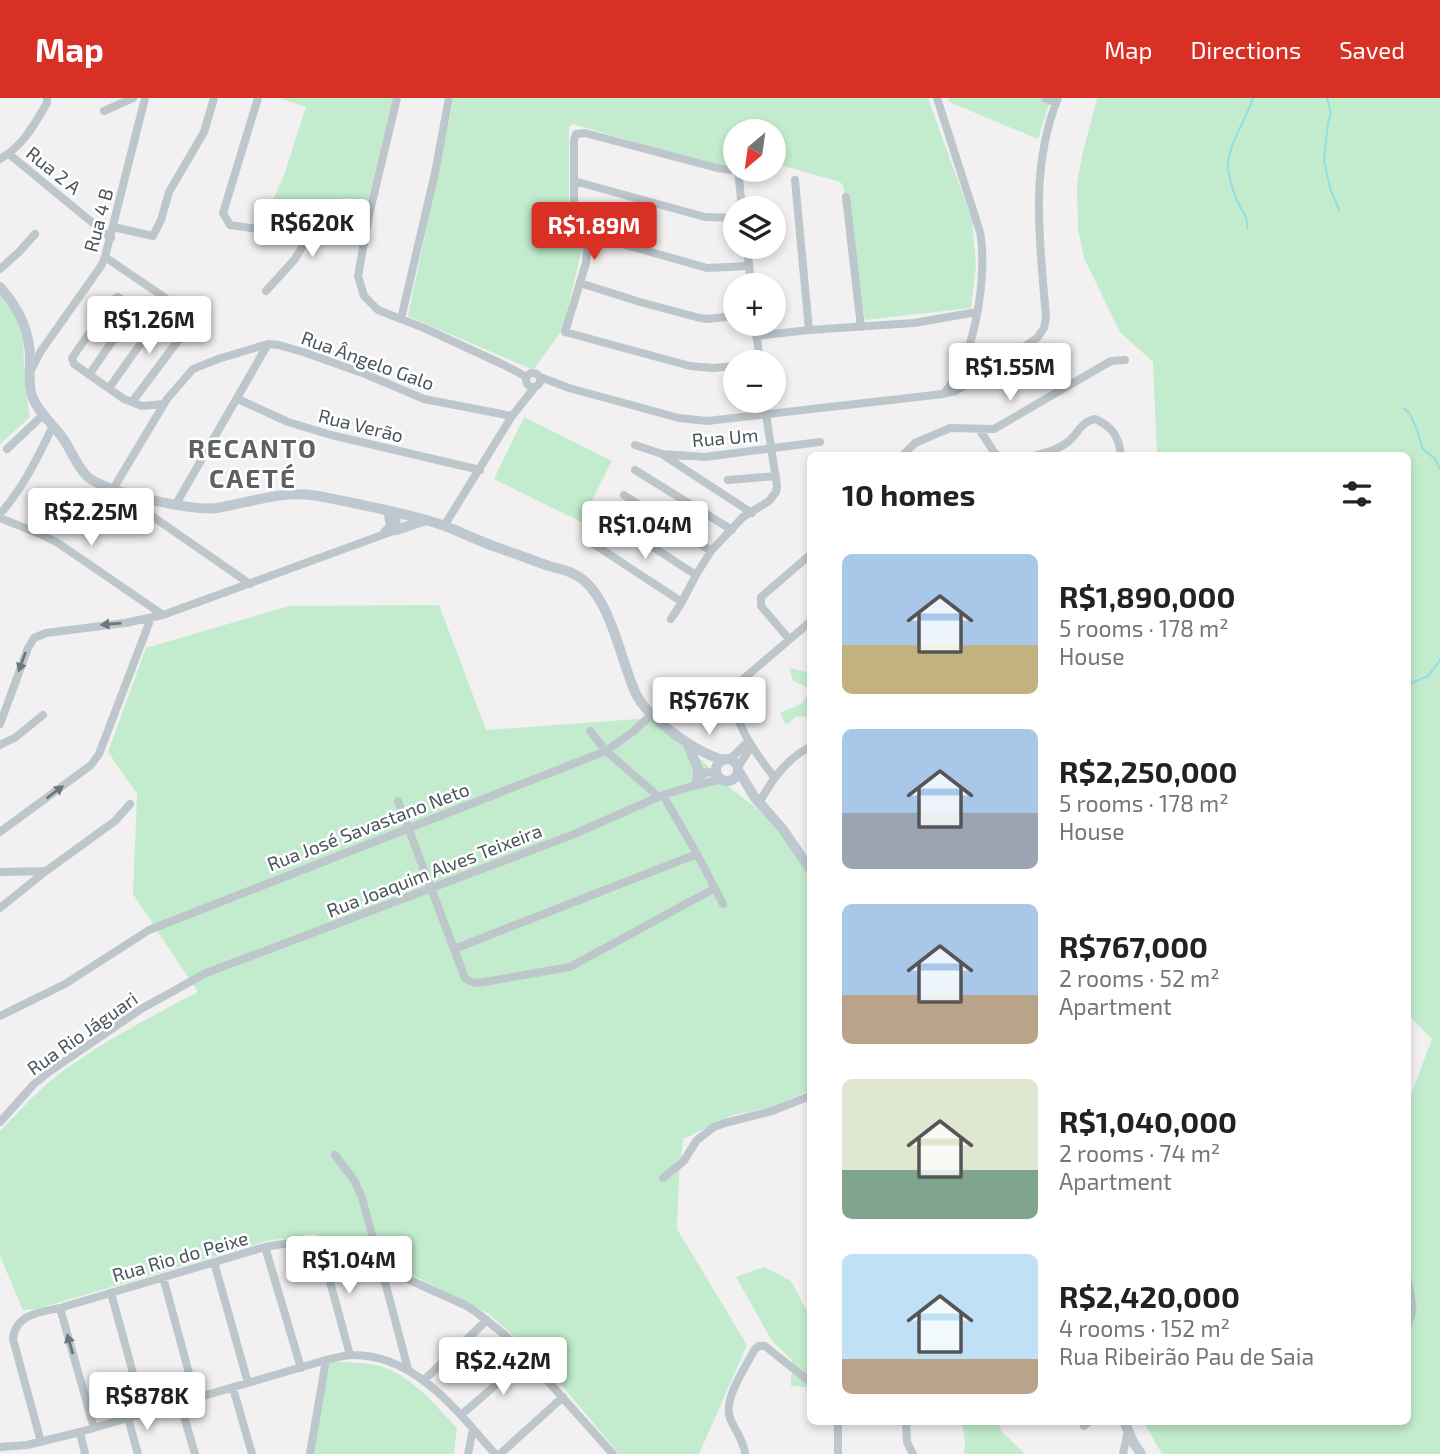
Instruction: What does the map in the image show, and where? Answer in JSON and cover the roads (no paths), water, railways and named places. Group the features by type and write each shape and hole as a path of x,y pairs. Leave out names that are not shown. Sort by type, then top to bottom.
{"street":[{"path":"0,159 27,136 47,103 47,98"},
{"path":"104,111 134,98"},
{"name":"Rua 4 B","path":"30,374 41,351 105,257 145,98"},
{"path":"113,227 153,236 169,192 204,132 214,98"},
{"path":"258,98 223,213 230,225 264,230 327,204 369,215"},
{"path":"397,98 369,215 358,276 364,296 377,310 424,328 504,365 525,376 530,387 537,383 569,388 679,418 707,421 943,394 963,388 1037,338 1044,328 1046,317 1039,218 1042,148 1057,101 1045,98"},
{"path":"401,319 435,173 449,98"},
{"path":"937,98 983,249 975,324 963,359 950,387 943,394"},
{"path":"723,169 579,133 575,136 574,222 578,231 590,242 614,243 707,268 749,266"},
{"name":"Rua 2 A","path":"9,154 111,238"},
{"path":"794,180 809,330"},
{"path":"574,181 705,217 723,218"},
{"path":"846,197 861,327"},
{"path":"266,291 295,259 327,204"},
{"path":"0,269 34,234"},
{"path":"590,242 565,332 690,366 723,367"},
{"path":"105,257 189,316 180,338 132,402"},
{"path":"748,259 750,273"},
{"path":"580,283 700,318 723,317"},
{"path":"0,288 12,303 26,332 32,396 85,474 96,482 118,491 198,508 217,508 281,495 303,494 426,520 489,545 573,573 583,579 601,601 637,695 652,714 720,776 757,800"},
{"path":"163,404 142,406 132,402 89,375 73,362 72,358 115,298 121,298 180,338"},
{"path":"89,375 135,308"},
{"path":"786,333 914,323 977,312"},
{"path":"109,388 156,321"},
{"path":"756,336 758,350"},
{"path":"176,504 268,344"},
{"name":"Rua Ângelo Galo","path":"118,491 163,404 193,369 268,344 306,353 424,399 512,415"},
{"path":"963,359 971,371 980,377"},
{"path":"906,452 915,443 950,428 994,429 1111,361 1125,360"},
{"path":"520,405 527,379 534,373 537,383"},
{"path":"444,526 512,415 537,383"},
{"name":"Rua Verão","path":"238,399 288,422 331,435 480,470"},
{"path":"7,449 43,415"},
{"path":"671,619 711,551 743,517 769,501 776,492 766,415"},
{"path":"1046,452 1059,448 1088,420 1095,419 1113,430 1121,452"},
{"path":"53,426 27,477 0,516 50,538 163,615"},
{"path":"979,429 993,452"},
{"name":"Rua Um","path":"635,445 662,454 705,457 820,442"},
{"path":"662,454 752,513"},
{"path":"635,470 732,530"},
{"path":"728,480 776,476"},
{"path":"118,491 250,584"},
{"path":"624,495 711,551"},
{"path":"392,511 396,530"},
{"path":"378,536 390,526 392,511"},
{"path":"608,518 696,575"},
{"path":"0,724 28,648 39,635 163,615 426,520"},
{"path":"592,544 682,602"},
{"path":"789,639 761,606 760,599 807,558"},
{"path":"0,832 91,765 99,754 151,618"},
{"path":"774,778 750,745 734,696 742,680 807,624"},
{"name":"Rua José Savastano Neto","path":"0,1016 65,984 143,933 606,751 652,714"},
{"path":"0,745 16,737 44,715"},
{"path":"590,731 606,751 661,796 697,854 723,904"},
{"path":"687,744 732,764 807,865"},
{"path":"687,744 698,769 698,778"},
{"path":"720,776 718,764 732,764 750,745"},
{"path":"757,800 790,760 807,749"},
{"path":"688,787 706,772 733,779 732,764"},
{"name":"Rua Joaquim Alves Teixeira","path":"190,981 222,966 572,835 661,796 720,776"},
{"path":"398,801 465,978 476,983 570,967 715,888"},
{"path":"0,908 115,821 131,804"},
{"path":"454,949 697,854"},
{"path":"0,872 46,871"},
{"name":"Rua Rio Jáguari","path":"0,1122 34,1084 49,1072 141,1009 190,981"},
{"path":"663,1178 682,1162 697,1140 714,1127 772,1111 807,1097"},
{"path":"335,1155 357,1187 382,1266 408,1369"},
{"name":"Rua Rio do Peixe","path":"41,1442 13,1335 22,1320 30,1314 60,1308 265,1247 289,1243 338,1249 382,1266 476,1312 505,1335 613,1454"},
{"path":"320,1245 350,1354"},
{"path":"265,1247 301,1368"},
{"path":"214,1262 248,1383"},
{"path":"163,1277 196,1399"},
{"path":"111,1293 144,1413"},
{"path":"1411,1297 1411,1319"},
{"path":"60,1308 94,1428"},
{"path":"424,1380 486,1320"},
{"path":"745,1454 745,1444 730,1417 729,1403 755,1349 765,1346 807,1380"},
{"path":"0,1447 28,1450 41,1442 350,1354 384,1360 408,1369 424,1380 498,1454 563,1397"},
{"path":"461,1415 527,1358"},
{"path":"310,1454 327,1360"},
{"path":"233,1388 252,1454"},
{"path":"180,1403 195,1454"},
{"path":"128,1418 138,1454"},
{"path":"838,1425 838,1454"},
{"path":"906,1425 907,1441 913,1454"},
{"path":"1126,1426 1138,1452"},
{"path":"1123,1454 1126,1426"},
{"path":"468,1454 473,1429"},
{"path":"80,1432 85,1454"}],"waterway":[{"path":"1247,229 1247,220 1235,195 1228,166 1235,140 1253,98"},
{"path":"1327,98 1331,114 1324,160 1330,188 1339,210"},
{"path":"1404,408 1410,414 1422,448 1436,460 1440,469"},
{"path":"1411,683 1428,676 1440,660"}],"district":[{"name":"RECANTO CAETÉ","path":"253,462"}]}
